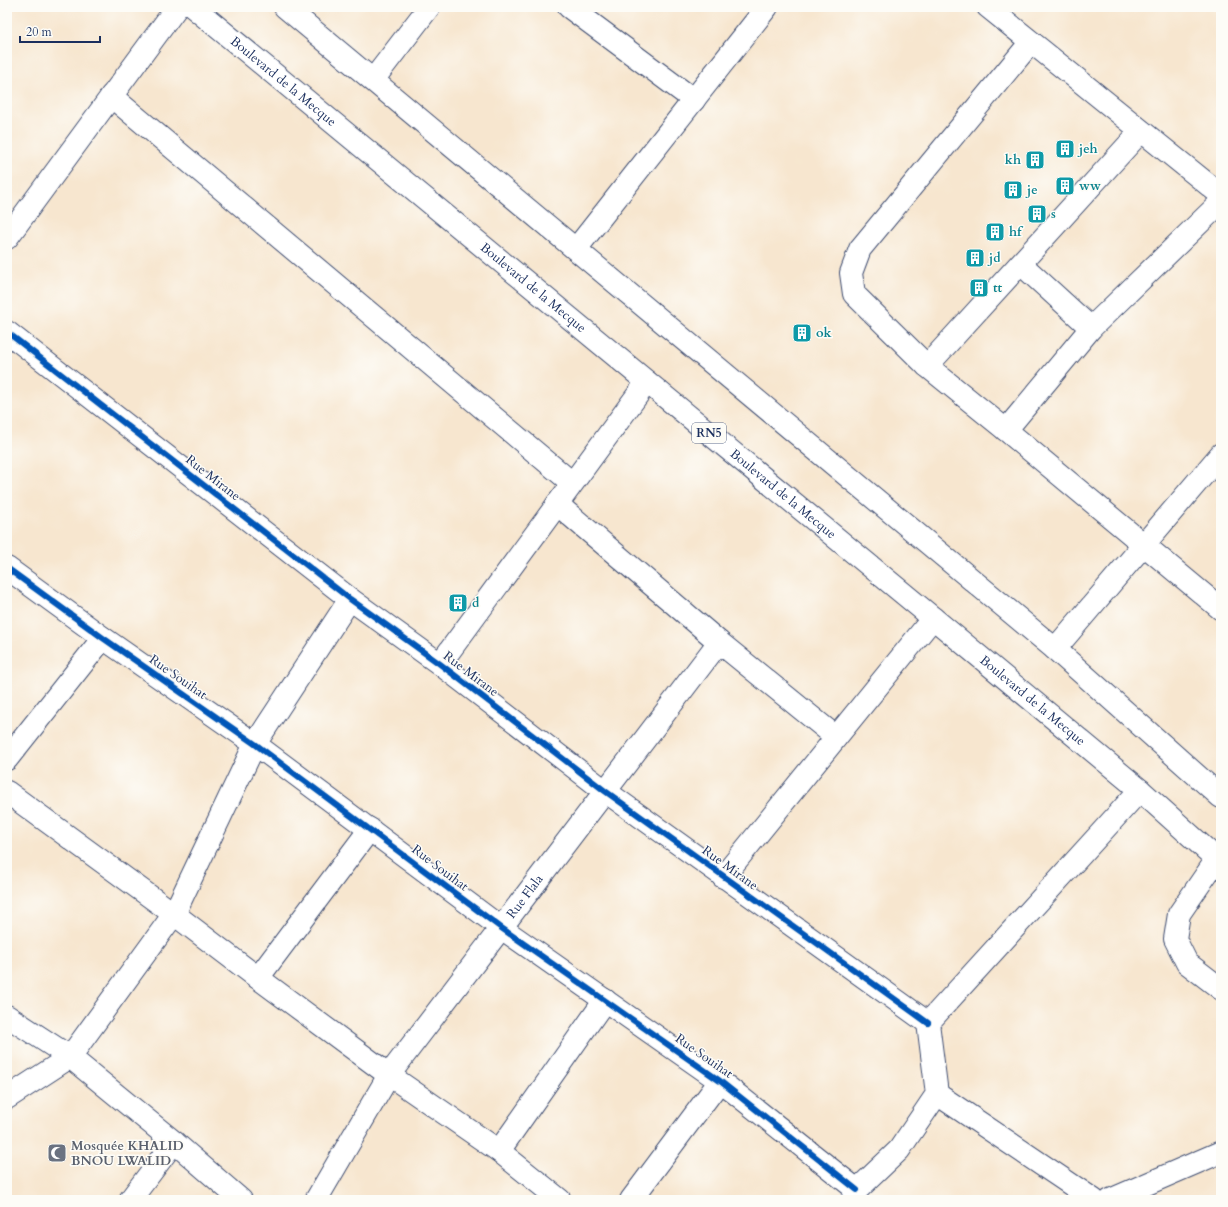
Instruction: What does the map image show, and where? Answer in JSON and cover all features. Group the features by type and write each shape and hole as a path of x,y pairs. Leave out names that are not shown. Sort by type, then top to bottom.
{"street":[{"path":"7,238 177,7"},
{"name":"Boulevard de la Mecque","path":"193,7 1140,790 1219,861"},
{"path":"285,7 1055,649 1221,797"},
{"path":"373,80 429,7"},
{"path":"576,249 767,7"},
{"path":"988,7 1221,195"},
{"path":"578,10 694,100"},
{"path":"1031,42 860,249 851,273 854,294 927,366 1221,609"},
{"path":"111,96 572,483"},
{"path":"927,366 1141,131"},
{"path":"1006,430 1092,328 1221,202"},
{"path":"1021,264 1092,328"},
{"name":"Rue Mirane","path":"7,332 350,599 440,664 605,791 928,1023"},
{"path":"440,664 647,382"},
{"path":"1055,649 1221,454"},
{"path":"557,504 719,642 836,737"},
{"name":"Rue Souihat","path":"7,568 103,638 255,744 500,927 720,1081 855,1195"},
{"path":"7,1098 70,1057 174,914 255,744 350,599"},
{"path":"723,877 933,618"},
{"path":"7,760 103,638"},
{"name":"Rue Flala","path":"316,1200 389,1075 500,927 719,642"},
{"path":"855,1195 899,1150 937,1094 928,1023 1140,790"},
{"path":"7,792 174,914 389,1075 500,1151 560,1200"},
{"path":"258,978 370,829"},
{"path":"1219,861 1179,914 1175,939 1186,963 1221,989"},
{"path":"500,1151 605,1000"},
{"path":"7,1016 70,1057 174,1142 241,1200"},
{"path":"631,1200 720,1081"},
{"path":"937,1094 1094,1200"},
{"path":"130,1200 174,1142"},
{"path":"1110,1200 1221,1152"}],"cycle path":[{"path":"7,332 350,599 440,664 605,791 928,1023"},
{"path":"7,568 103,638 255,744 500,927 720,1081 857,1190"}],"place":[{"name":"jeh","path":"1065,149"},
{"name":"kh","path":"1035,160"},
{"name":"ww","path":"1065,186"},
{"name":"je","path":"1013,190"},
{"name":"s","path":"1037,214"},
{"name":"hf","path":"995,232"},
{"name":"jd","path":"975,258"},
{"name":"tt","path":"979,288"},
{"name":"ok","path":"802,333"},
{"name":"d","path":"458,603"},
{"name":"Mosquée KHALID BNOU LWALID","path":"57,1153"}]}
